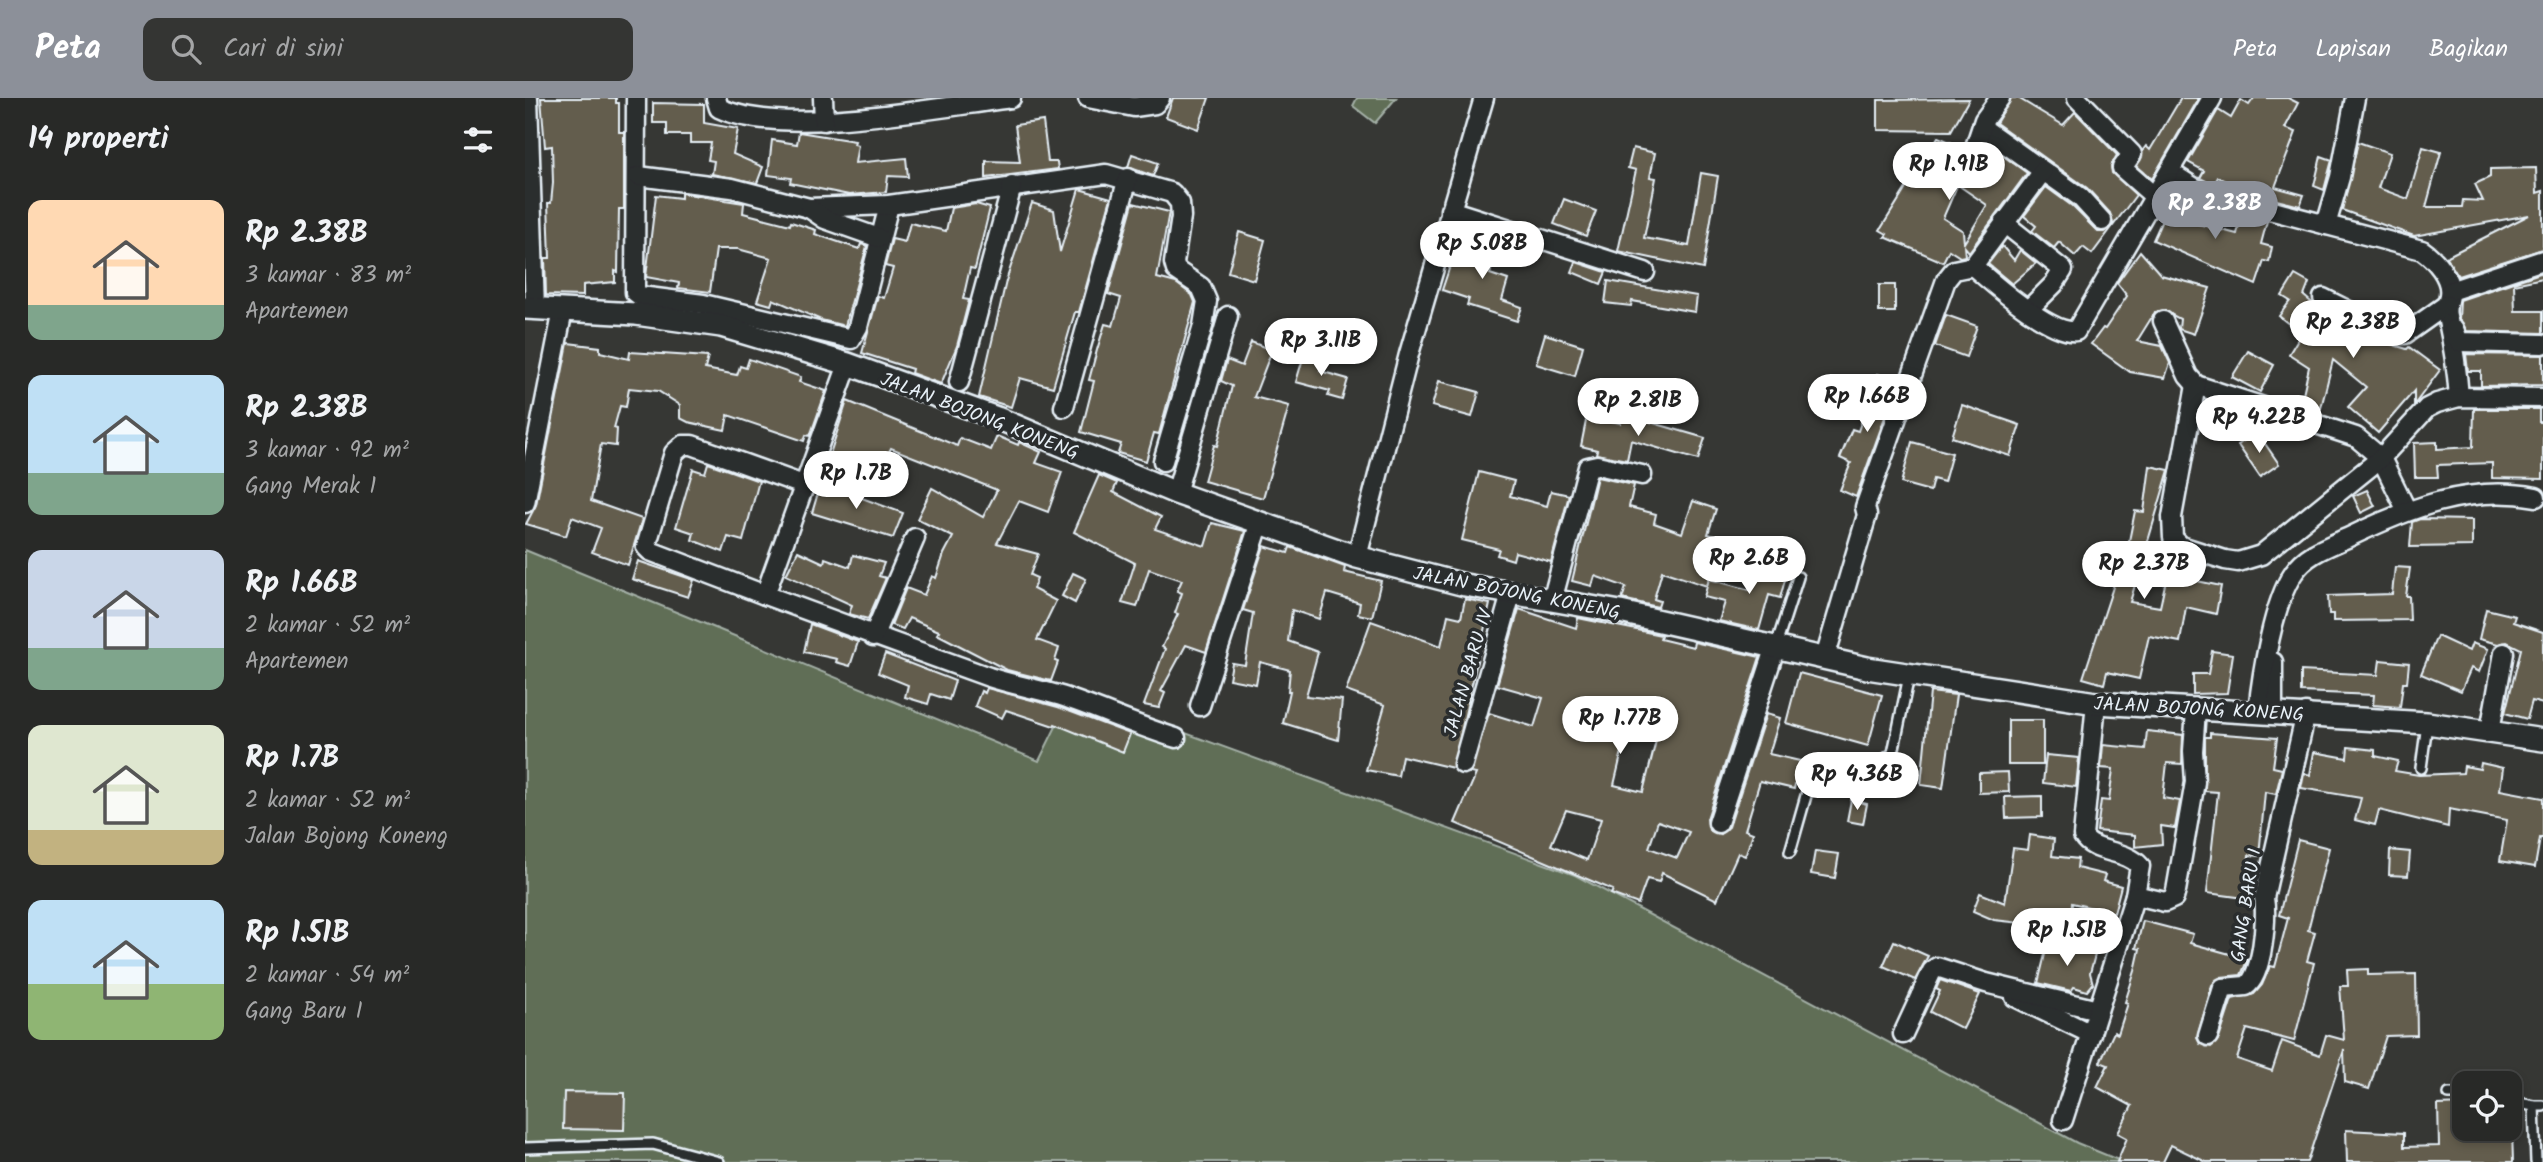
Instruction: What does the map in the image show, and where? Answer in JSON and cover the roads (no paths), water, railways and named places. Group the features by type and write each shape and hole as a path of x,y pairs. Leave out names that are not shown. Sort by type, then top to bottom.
{"street":[{"path":"528,98 530,309"},
{"path":"636,98 638,176 635,292 640,296 702,304 851,339 858,327 889,205"},
{"path":"716,98 719,108 735,115 824,121 1010,98"},
{"path":"823,98 824,121"},
{"path":"1088,98 1133,107 1155,104 1160,98"},
{"path":"1357,557 1409,354 1484,98"},
{"path":"1966,163 1988,112 1994,109 2000,98"},
{"path":"2077,98 2132,154 2122,168 2155,198"},
{"path":"1973,266 2006,296 2028,310 2065,330 2076,331 2212,98"},
{"path":"2326,225 2340,177 2355,98"},
{"path":"1983,128 2080,197 2102,221"},
{"path":"1825,658 1867,515 1865,507 1946,280 1954,270 1973,266 2043,171"},
{"path":"2171,172 2201,192 2422,250 2437,261 2459,342 2543,344"},
{"path":"638,176 732,188 809,208 889,205 1086,175 1128,178 1172,193 1180,203 1176,270 1201,286 1207,302 1203,326 1163,461"},
{"path":"1064,407 1128,178"},
{"path":"959,383 1012,186"},
{"path":"809,208 825,219 879,238"},
{"path":"1450,210 1645,272"},
{"path":"2004,223 2063,270 2054,284 2028,310"},
{"path":"2323,298 2395,334 2405,334 2447,302 2543,260"},
{"path":"2447,302 2456,350 2459,397"},
{"name":"JALAN BOJONG KONENG","path":"530,309 702,321 848,364 997,418 1176,493 1357,557 1511,594 1620,612 1909,676 2096,704 2306,713 2427,723 2543,740"},
{"path":"525,503 563,310"},
{"path":"1176,493 1228,316"},
{"path":"2163,321 2188,376 2196,385 2356,437 2381,457 2406,509"},
{"path":"765,595 848,364"},
{"path":"2196,385 2172,517 2173,538 2181,546 2238,562 2261,555 2381,457 2427,408 2459,397 2543,398"},
{"path":"806,486 692,445 678,447 646,547 650,551 873,638 931,654 992,678 1064,697 1128,723 1176,738"},
{"path":"1552,601 1588,467 1597,465 1642,475"},
{"path":"2265,712 2260,686 2280,598 2298,566 2309,556 2406,509 2473,493 2509,492 2536,497"},
{"path":"1200,706 1260,522"},
{"path":"873,638 915,538"},
{"name":"JALAN BARU IV","path":"1463,764 1511,594"},
{"path":"2265,712 2272,637"},
{"path":"1717,824 1776,646"},
{"path":"2490,731 2504,653"},
{"path":"2063,1120 2135,895 2140,866 2133,858 2090,844 2083,836 2096,704"},
{"path":"2135,895 2165,902 2174,898 2195,782 2204,751 2202,710"},
{"name":"GANG BARU I","path":"2208,1036 2223,988 2246,986 2254,977 2267,917 2264,898 2306,713"},
{"path":"1903,1034 1932,971 1937,967 1986,984 2098,1010"},
{"path":"1986,984 2091,1034"}],"lane":[{"path":"1776,646 1798,577"},
{"path":"1790,852 1813,771 1818,768 1866,772 1893,752 1909,676"},
{"path":"2421,768 2427,723"},
{"path":"2536,1162 2539,1106"},
{"path":"525,1148 653,1144 719,1162"}]}
